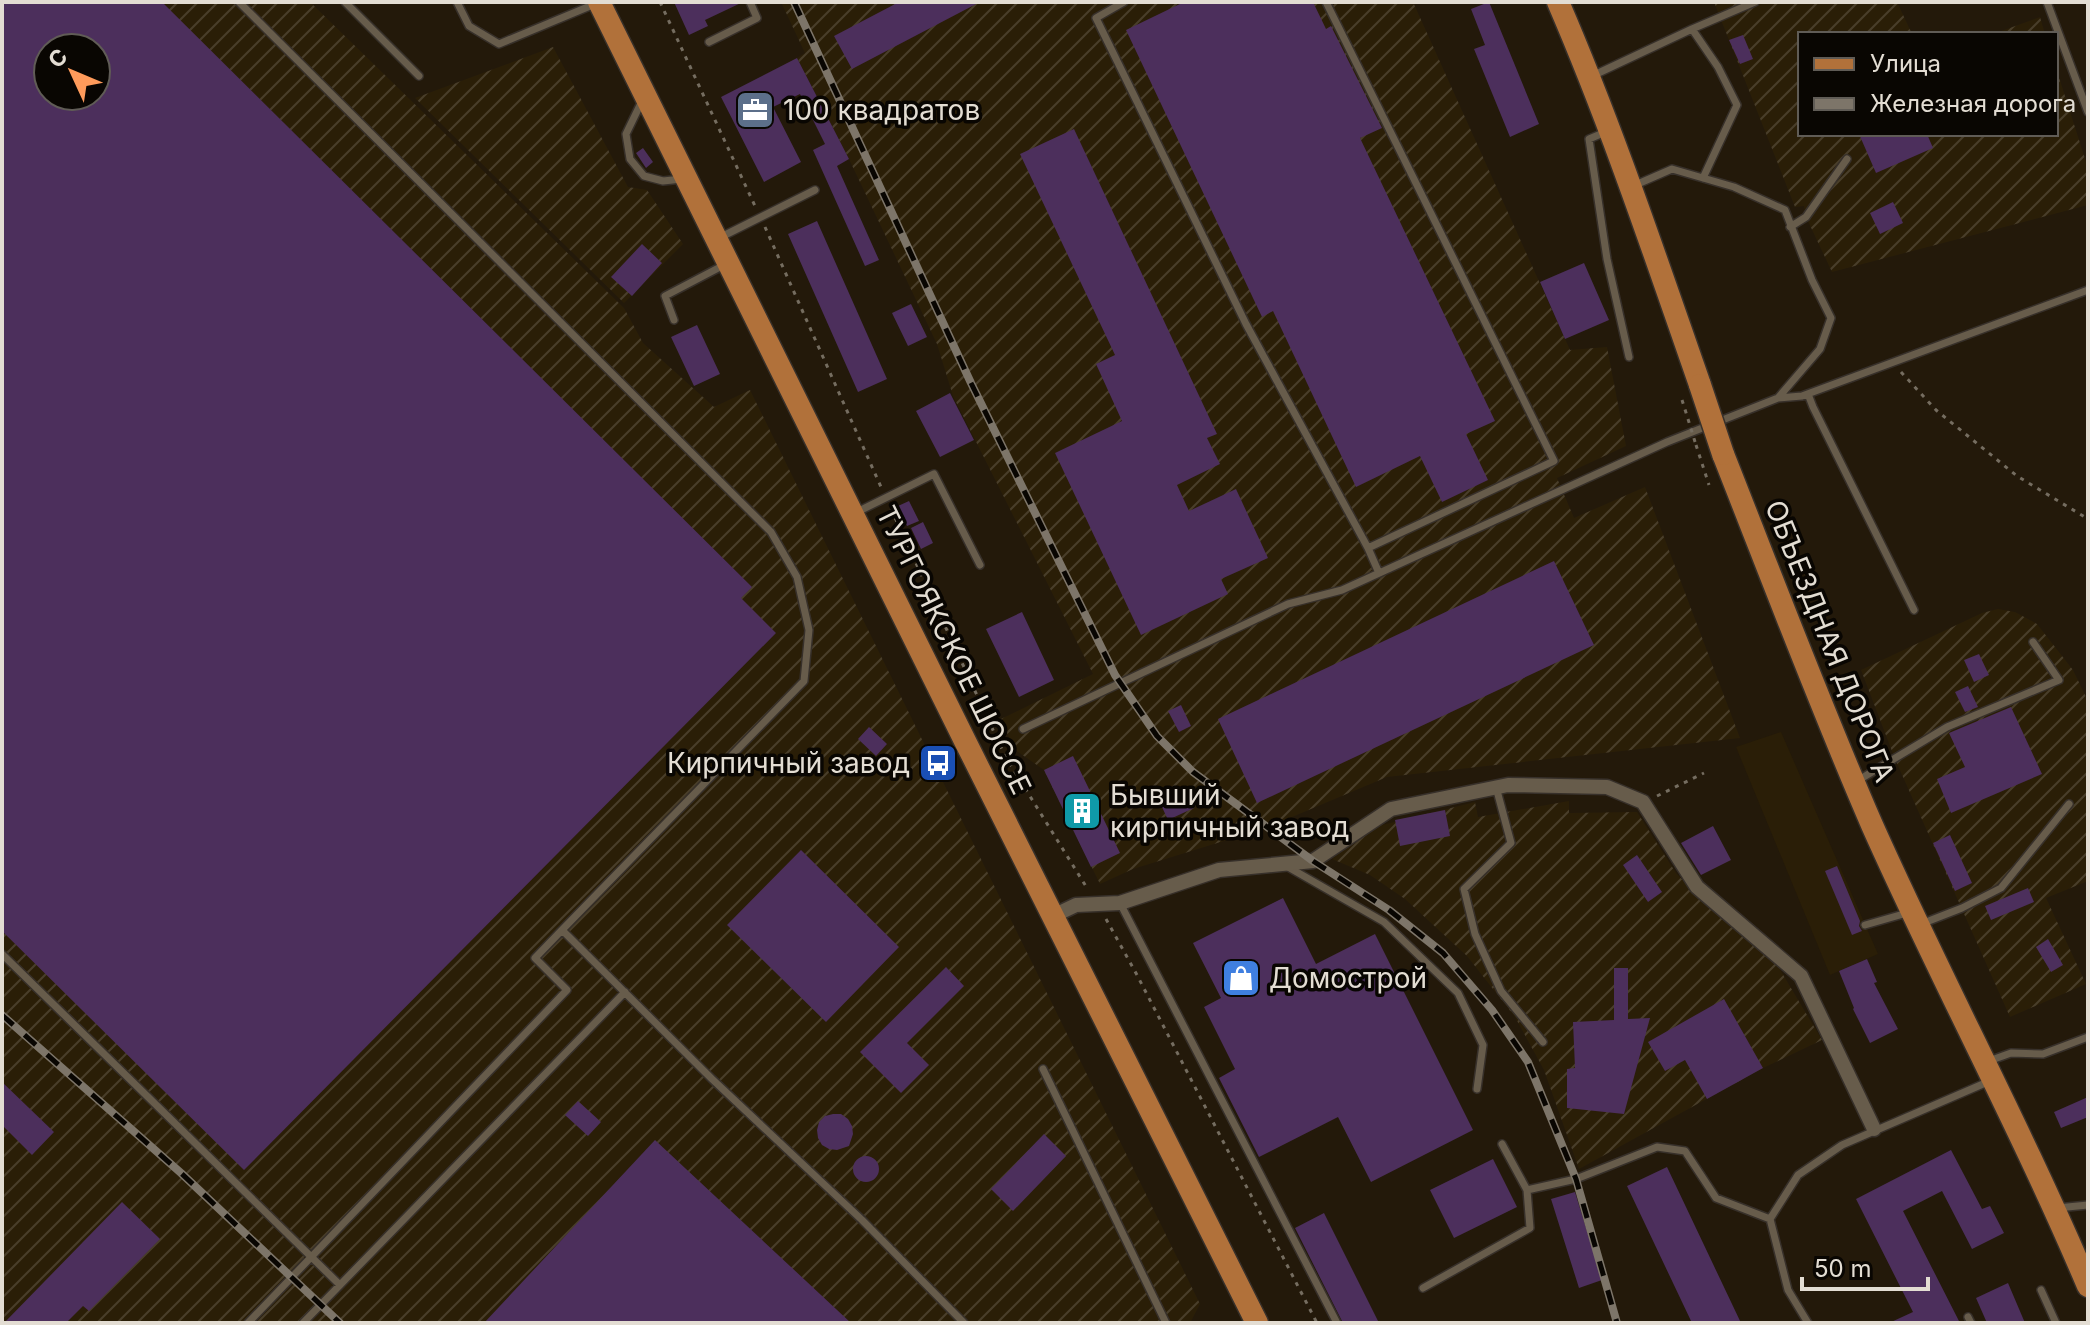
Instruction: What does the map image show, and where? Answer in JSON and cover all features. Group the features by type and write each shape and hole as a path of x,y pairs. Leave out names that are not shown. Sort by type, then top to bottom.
{"main road":[{"name":"ТУРГОЯКСКОЕ ШОССЕ","path":"599,2 1257,1323"},
{"name":"ОБЪЕЗДНАЯ ДОРОГА","path":"1558,2 1631,187 1723,454 1872,825 2055,1209 2088,1286"}],"street":[{"path":"1053,916 1076,905 1120,903 1219,870 1313,861 1391,809 1508,785 1607,787 1643,802 1697,887 1801,976 1874,1129"}],"lane":[{"path":"239,2 771,532 797,577 809,630 804,681 535,958 567,990 248,1323"},
{"path":"345,2 419,76"},
{"path":"457,2 469,26 499,44 599,2"},
{"path":"709,42 757,18 750,2"},
{"path":"1124,2 1096,18 1246,324 1379,573"},
{"path":"1326,2 1554,461 1368,548"},
{"path":"1590,77 1755,2"},
{"path":"2047,2 2088,112"},
{"path":"1692,29 1718,67 1737,105 1703,178"},
{"path":"645,95 626,134 630,159 644,176 663,181 686,178"},
{"path":"1610,130 1589,139 1607,259 1629,357"},
{"path":"1790,227 1806,217 1847,159"},
{"path":"1631,187 1672,169 1734,187 1785,210 1812,280 1831,318 1820,349 1778,398"},
{"path":"717,239 815,190"},
{"path":"674,320 665,296 728,263"},
{"path":"1023,729 1288,604 1342,590 1667,442 1778,398 1808,394 2088,290"},
{"path":"1808,394 1914,610"},
{"path":"853,514 934,474 980,565"},
{"path":"1855,783 1947,727 2059,680 2033,642"},
{"path":"1496,787 1511,843 1464,889 1475,934 1501,991 1543,1042"},
{"path":"1865,925 1962,908 2001,888 2069,804"},
{"path":"1282,864 1384,922 1458,993 1483,1045 1477,1089"},
{"path":"1120,903 1337,1323"},
{"path":"562,930 964,1323"},
{"path":"2,954 340,1285"},
{"path":"303,1323 625,992"},
{"path":"1808,1323 1788,1290 1770,1219 1798,1175 1842,1145 1988,1071 2011,1053 2043,1054 2088,1037"},
{"path":"1043,1069 1166,1323"},
{"path":"1423,1288 1530,1228 1527,1190 1502,1144"},
{"path":"1527,1190 1576,1179 1657,1147 1685,1151 1716,1198 1770,1219"},
{"path":"2055,1209 2088,1205"},
{"path":"2041,1290 2056,1323"}],"path":[{"path":"660,2 1005,756 1137,975 1317,1323"},
{"path":"1893,363 1936,410 2017,476 2088,519"},
{"path":"1682,400 1709,485"},
{"path":"1643,802 1704,773"}],"shaded area":[{"path":"2,2 310,2 624,308 643,343 714,407 750,390 1200,1304 1190,1323 2,1323"},
{"path":"781,2 1413,2 1570,350 1607,347 1626,446 1557,478 1574,518 1645,487 1740,738 1387,777 1266,828 1133,869 1100,884 1044,770 1014,749 1001,719 1093,674 953,396 937,344 797,58 805,53"},
{"path":"1714,2 1897,2 1911,32 1798,32 1798,136 2058,136 2058,74 2088,168 2088,205 1832,272 1806,217 1804,206 1795,207"},
{"path":"2040,17 2044,32 1999,32"},
{"path":"553,47 628,187 647,190 683,244 624,303 415,98"},
{"path":"1998,609 2015,612 2037,624 2073,670 2088,701 2088,881 2046,898 2086,984 2010,1017 1895,759 1861,670 1982,613"},
{"path":"1781,732 1878,954 1830,975 1736,747"},
{"path":"1569,801 1569,813 1637,812 1676,873 1705,904 1776,963 1822,1040 1763,1068 1579,1169 1544,1070 1515,1017 1467,956 1405,899 1370,875 1332,859 1370,828 1475,802 1478,817"}],"building":[{"path":"2,2 162,2 752,587 741,598 776,633 244,1170 2,931"},
{"path":"674,2 743,2 705,20 708,26 689,35"},
{"path":"899,2 980,2 852,69 834,36"},
{"path":"1184,2 1313,2 1326,29 1331,26 1382,128 1360,138 1495,421 1466,434 1488,480 1442,502 1420,456 1356,487 1273,311 1262,317 1126,30"},
{"path":"1489,2 1539,124 1510,137 1474,49 1485,45 1471,9"},
{"path":"1743,35 1753,59 1740,64 1729,40"},
{"path":"797,58 849,159 837,166 879,260 865,266 813,150 825,144 800,94 773,107 801,162 764,182 721,97"},
{"path":"1074,129 1217,434 1207,438 1220,464 1177,485 1189,511 1236,489 1268,558 1221,579 1228,594 1141,635 1055,453 1122,421 1096,364 1115,355 1020,154"},
{"path":"1860,136 1928,136 1933,148 1876,173"},
{"path":"643,148 653,162 646,168 636,153"},
{"path":"1893,202 1903,223 1880,234 1870,213"},
{"path":"817,221 887,379 858,392 788,234"},
{"path":"642,244 662,263 632,296 611,277"},
{"path":"1584,263 1609,320 1565,339 1540,282"},
{"path":"911,304 927,337 908,346 892,313"},
{"path":"697,325 720,374 694,386 671,337"},
{"path":"950,393 974,440 940,457 916,411"},
{"path":"909,501 919,521 907,526 898,506"},
{"path":"923,522 933,543 921,549 911,528"},
{"path":"1554,561 1594,645 1257,803 1218,719"},
{"path":"1022,612 1054,680 1019,697 986,629"},
{"path":"1979,654 1989,675 1974,682 1964,660"},
{"path":"1968,686 1978,707 1965,712 1955,692"},
{"path":"1181,705 1191,726 1179,732 1168,711"},
{"path":"2011,707 2042,774 1951,813 1937,779 1965,767 1949,733"},
{"path":"869,727 887,744 876,756 858,739"},
{"name":"Бывший кирпичный завод","path":"1073,756 1120,853 1091,867 1044,770"},
{"path":"1188,795 1194,808 1168,820 1162,807"},
{"path":"1445,810 1450,836 1400,846 1395,820"},
{"path":"1713,826 1731,860 1701,875 1681,843"},
{"path":"1950,835 1972,883 1955,891 1933,843"},
{"path":"801,850 899,947 826,1022 727,925"},
{"path":"1637,855 1662,892 1648,902 1623,865"},
{"path":"1837,866 1860,921 1862,931 1852,935 1825,871"},
{"path":"2028,888 2034,902 1991,920 1985,906"},
{"path":"1283,898 1316,964 1375,934 1473,1130 1371,1182 1338,1117 1259,1157 1219,1078 1235,1069 1204,1007 1221,998 1193,943"},
{"path":"2048,939 2063,965 2051,972 2036,947"},
{"path":"1867,959 1877,982 1874,983 1898,1029 1870,1043 1839,971"},
{"path":"946,967 964,986 907,1043 929,1065 901,1093 860,1052"},
{"path":"1614,968 1628,968 1628,1019 1650,1018 1624,1114 1567,1108 1567,1069 1575,1068 1573,1022 1614,1020"},
{"path":"1724,999 1763,1068 1707,1099 1685,1060 1665,1071 1648,1042"},
{"path":"2,1082 54,1132 32,1155 2,1125"},
{"path":"2088,1097 2088,1117 2061,1128 2054,1112"},
{"path":"578,1101 601,1122 588,1136 565,1115"},
{"path":"841,1114 848,1119 853,1134 849,1146 837,1150 822,1145 817,1130 825,1116"},
{"path":"1044,1134 1066,1156 1013,1211 991,1189"},
{"path":"655,1140 851,1323 484,1323"},
{"path":"1951,1150 1982,1209 1990,1206 2004,1233 1972,1249 1942,1191 1903,1211 1960,1323 1889,1323 1913,1312 1856,1199"},
{"path":"866,1156 875,1160 879,1169 875,1178 866,1182 857,1178 853,1169 857,1160"},
{"path":"1493,1159 1517,1207 1454,1238 1430,1190"},
{"path":"1667,1167 1741,1323 1692,1323 1627,1186"},
{"path":"1575,1192 1602,1280 1579,1288 1551,1199"},
{"path":"122,1202 160,1239 89,1311 83,1306 66,1323 4,1323"},
{"path":"1324,1213 1379,1323 1343,1323 1295,1228"},
{"path":"2008,1283 2025,1323 1987,1323 1976,1298"}],"railway":[{"path":"794,2 971,383 1115,675 1157,736 1193,772 1313,861 1389,910 1443,953 1492,1010 1528,1062 1576,1179 1617,1323"},
{"path":"2,1015 181,1173 340,1323"}],"place":[{"name":"100 квадратов","path":"755,110"},
{"name":"Кирпичный завод","path":"938,763"},
{"name":"Бывший кирпичный завод","path":"1082,811"},
{"name":"Домострой","path":"1241,978"}]}
